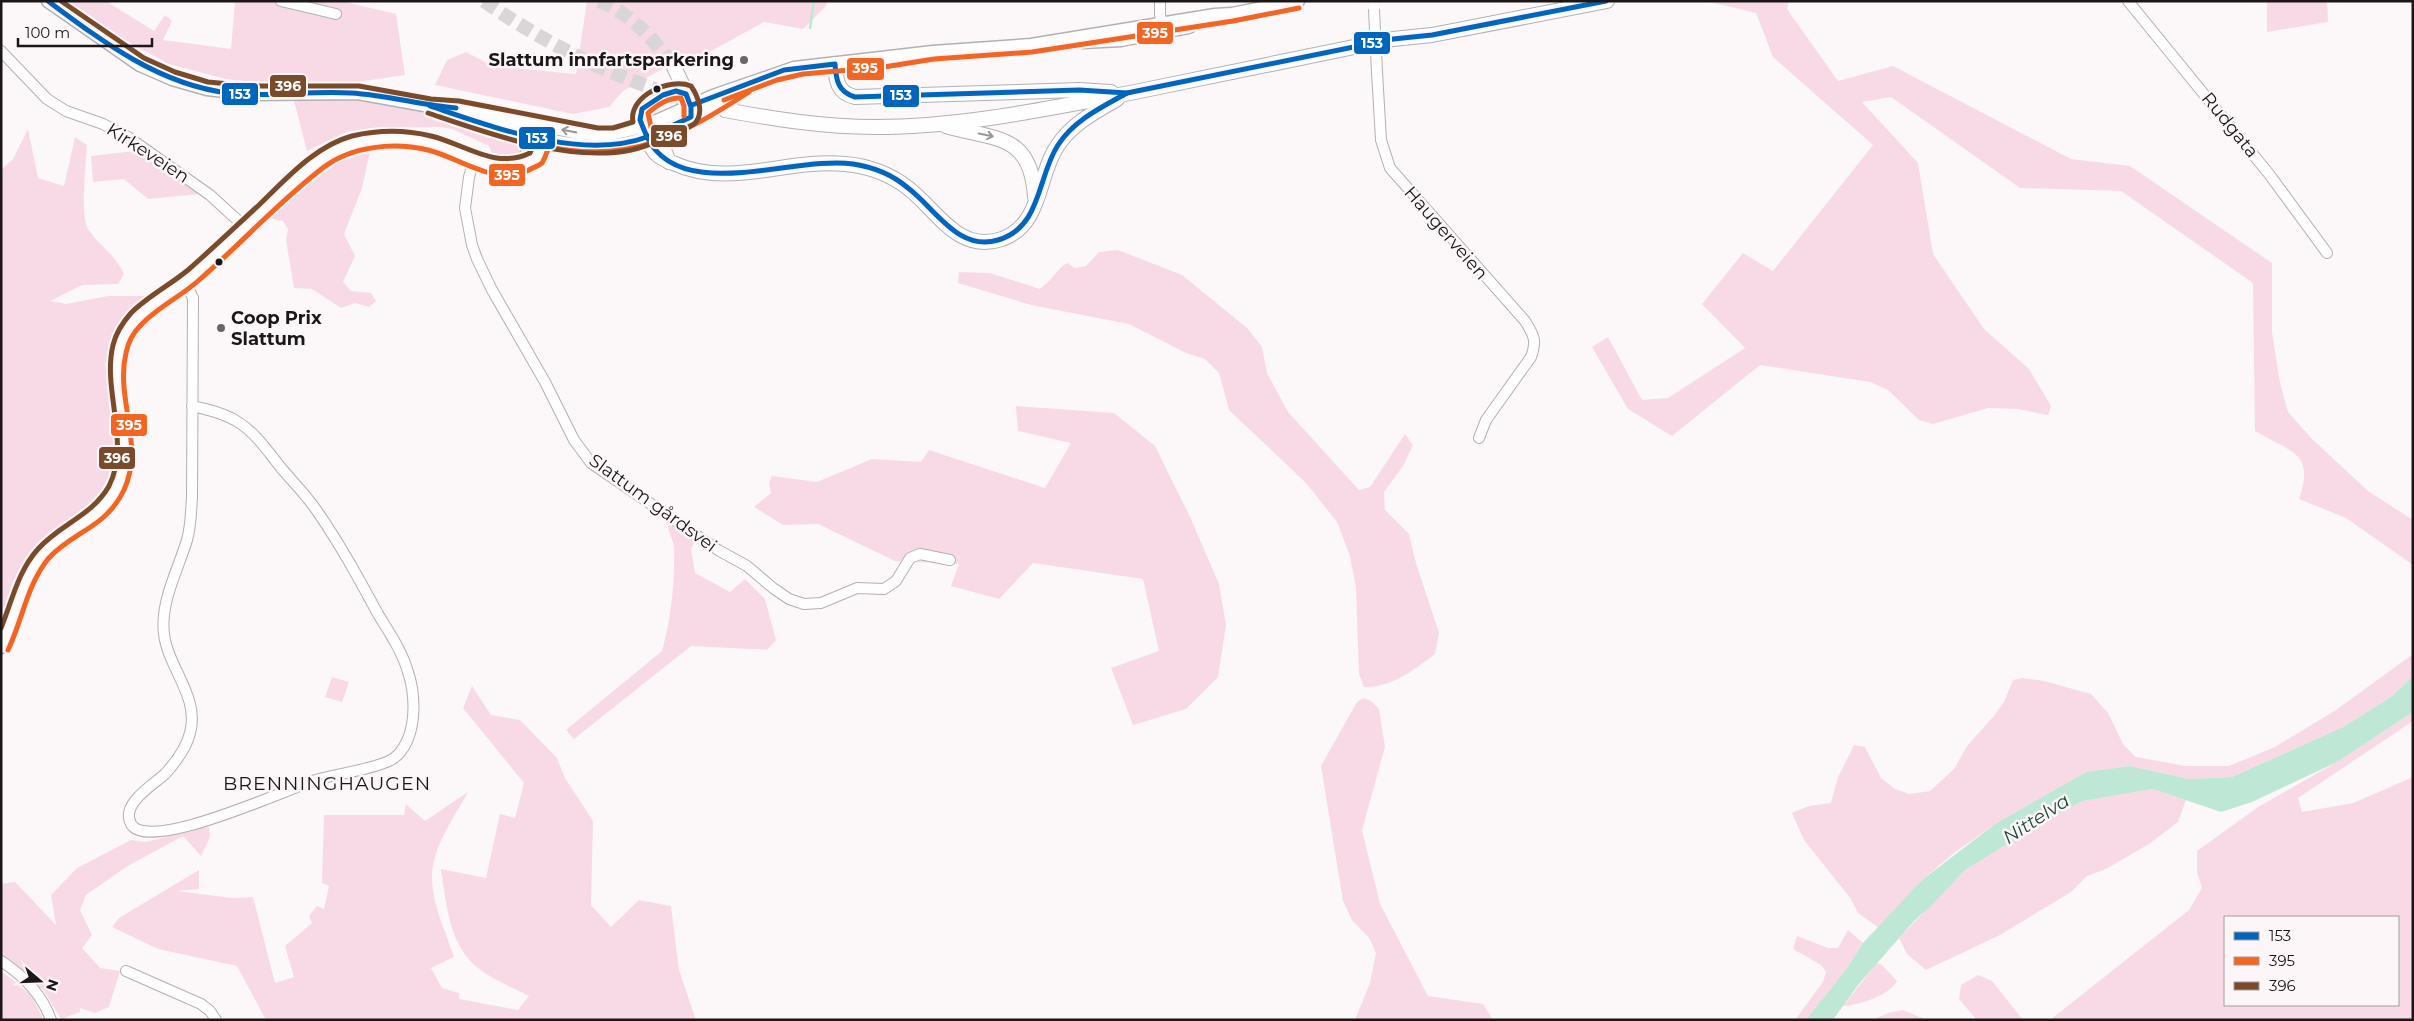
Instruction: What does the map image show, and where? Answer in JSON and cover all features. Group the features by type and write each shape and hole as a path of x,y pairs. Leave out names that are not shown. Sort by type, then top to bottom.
{"highway":[{"path":"1393,39 1430,27 1566,1"},
{"path":"725,110 785,120 839,126 939,124 1000,117 1393,39 1432,35 1607,1"},
{"path":"835,64 839,87 850,96 861,98 1079,90 1127,93"},
{"path":"674,67 692,111"},
{"path":"649,133 669,162 692,170 724,174 822,163 868,168 890,176 909,189 954,233 978,241 997,240 1014,232 1027,220 1036,203 1050,160 1057,146 1067,133 1086,117 1127,93"},
{"path":"939,124 991,135 1015,148 1025,158 1033,174 1036,203"}],"main road":[{"path":"48,1 128,58 152,70 189,84 230,93 358,93 430,106 458,108 540,133 597,135 649,133 745,86 784,70 1061,41 1165,26 1214,15 1232,14 1298,1"},
{"path":"1,647 25,585 38,561 55,543 94,518 105,506 117,485 126,455 116,377 120,346 126,333 139,316 186,282 314,165 336,151 352,144 381,140 419,141 501,168 514,168 522,165 540,133"}],"street":[{"path":"280,1 336,14"},
{"path":"1161,1 1165,26"},
{"name":"Rudgata","path":"2128,1 2269,174 2327,253"},
{"name":"Haugerveien","path":"1374,5 1381,140 1390,168 1535,336 1535,345 1531,357 1486,420 1478,438"},
{"name":"Kirkeveien","path":"1,51 47,99 66,111 103,124 128,137 210,195 245,227"},
{"name":"Slattum gårdsvei","path":"474,160 469,177 465,208 477,260 492,290 545,382 574,440 591,463 696,536 747,566 789,599 804,604 821,602 857,588 884,589 896,581 910,558 920,554 950,560"},
{"path":"186,282 193,298 190,522 187,539 166,600 164,634 186,691 192,721 182,754 142,794 130,812 130,823 140,832 152,833 173,830 213,819 255,805 311,782 359,771 392,760 404,748 412,726 412,686 405,663 355,572 316,509 256,437 238,422 212,410 192,406"},
{"path":"1,961 33,988 47,1008 51,1020"},
{"path":"126,970 201,1004 210,1011 216,1020"}],"shaded area":[{"path":"69,1 106,1 154,31 165,15 172,21 163,40 231,49 235,1 341,1 396,14 405,75 351,83 248,85 169,64 124,40"},
{"path":"587,1 827,1 826,6 803,29 764,22 684,66 675,62 623,91 609,107 573,114 435,85 447,60 466,52 493,66 576,74"},
{"path":"1706,1 1789,1 1787,9 1838,81 1893,66 2071,159 2130,166 2272,263 2272,332 2280,383 2288,412 2311,438 2368,491 2413,520 2413,565 2346,518 2299,499 2304,472 2302,463 2289,450 2255,431 2253,283 2121,191 2020,188 1891,97 1862,102 1918,163 1933,254 1984,329 2029,369 2051,406 2048,415 2017,409 1988,408 1933,424 1919,420 1888,390 1870,382 1760,365 1672,436 1628,409 1592,347 1608,337 1642,400 1668,398 1745,348 1702,304 1743,253 1773,271 1873,145 1773,57 1756,13"},
{"path":"2267,1 2327,1 2328,22 2267,32"},
{"path":"293,97 376,101 435,114 477,130 514,139 519,144 520,152 508,159 494,159 489,146 452,129 439,127 377,128 346,132 307,151"},
{"path":"28,129 38,178 64,186 75,137 87,145 84,188 86,223 92,235 117,261 124,274 118,284 82,285 50,301 66,304 108,296 149,296 114,332 105,364 117,442 114,472 92,508 48,537 23,567 1,621 1,170 13,159"},
{"path":"371,147 362,188 344,234 355,256 343,282 351,291 371,293 376,301 369,307 355,303 341,308 312,289 294,288 286,240 288,229 283,221 269,218 328,167"},
{"path":"135,151 199,194 148,199 124,179 93,182 91,156"},
{"path":"1118,250 1182,275 1247,328 1262,347 1267,373 1288,412 1359,490 1370,487 1405,434 1413,445 1403,466 1384,492 1385,510 1409,534 1416,563 1439,633 1435,654 1402,677 1384,685 1364,687 1359,674 1356,588 1350,556 1337,522 1306,483 1229,410 1219,373 1205,359 1186,353 1129,324 1031,305 958,283 959,272 990,273 1040,289 1067,263 1075,268 1086,266 1099,252"},
{"path":"1016,406 1114,413 1155,446 1191,519 1219,584 1226,625 1218,677 1186,709 1133,725 1111,668 1159,651 1143,579 1033,563 999,599 951,586 959,564 895,561 818,524 783,525 754,507 771,493 769,483 772,476 817,482 872,459 921,462 929,450 1045,488 1071,443 1018,431"},
{"path":"668,523 695,541 691,549 695,573 730,592 745,579 765,599 776,640 767,650 691,646 574,739 566,730 662,651 670,613 674,574 674,545"},
{"path":"2413,654 2413,676 2391,697 2343,727 2232,777 2189,779 2130,766 2086,772 1995,824 1954,853 1922,880 1879,928 1858,913 1851,899 1804,840 1792,813 1809,806 1831,803 1838,777 1854,745 1865,747 1881,778 1895,789 1910,794 1930,791 1954,769 1967,746 1993,717 2004,702 2013,680 2023,678 2044,681 2091,694 2108,713 2123,744 2136,757 2186,766 2229,766 2275,747 2336,710"},
{"path":"332,677 349,682 342,702 325,697"},
{"path":"472,686 491,715 520,720 557,758 565,778 593,821 591,905 611,927 639,900 671,906 679,970 696,1020 266,1020 237,966 158,949 112,927 119,918 199,870 199,889 177,891 232,898 253,897 275,983 294,977 285,946 312,923 309,916 317,906 324,909 329,886 322,883 324,815 404,815 406,804 425,821 468,792 445,833 433,866 434,898 454,957 431,968 442,988 459,993 459,999 518,1010 529,996 496,980 478,968 468,959 461,948 455,936 447,909 441,869 486,878 500,814 515,818 524,783 463,708"},
{"path":"1363,698 1371,701 1379,709 1385,747 1362,830 1380,904 1428,996 1483,1004 1493,1020 1355,1020 1370,983 1376,953 1370,939 1352,920 1343,901 1321,766 1357,702"},
{"path":"2413,712 2413,721 2298,798 2302,812 2353,803 2413,777 2413,1020 2050,1020 2189,910 2202,888 2197,872 2197,851 2258,807 2337,762"},
{"path":"2153,789 2186,800 2178,822 2149,844 2106,869 2087,876 2071,892 2000,935 1926,970 1907,954 1899,938 1965,870 2045,821 2083,801"},
{"path":"209,827 210,837 201,856 183,836 126,867 86,895 80,910 92,935 82,948 100,968 120,971 109,1007 95,1013 80,1008 80,1012 61,1019 44,991 1,956 1,884 15,882 56,925 51,895 77,868 131,840 145,842"},
{"path":"1848,930 1863,943 1847,968 1806,1020 1795,1020 1823,982 1826,972 1821,965 1793,949 1797,936 1828,948 1838,948"},
{"path":"1877,963 1882,965 1897,981 1887,991 1873,999 1843,1006"},
{"path":"1,971 31,995 44,1020 1,1020"},
{"path":"1978,975 1992,981 2023,1020 1977,1020 1959,999 1961,985"},
{"path":"1903,1010 1927,1020 1873,1020 1888,1013"}],"water":[{"name":"Nittelva","path":"2413,676 2413,712 2337,762 2252,802 2221,812 2153,789 2083,801 2045,821 1965,870 1914,921 1858,985 1833,1020 1806,1020 1847,968 1863,943 1922,880 1995,824 2086,772 2130,766 2189,779 2232,777 2343,727 2391,697"}],"waterway":[{"path":"810,28 814,1"}],"tunnel":[{"path":"484,1 534,33 587,61 642,84 699,103"},
{"path":"599,1 611,6 632,20 674,67"}],"transit line":[{"name":"153","path":"48,1 90,32 133,59 179,81 204,88 244,94 351,93 456,108"},
{"name":"396","path":"61,1 144,58 175,72 208,82 251,86 359,86 431,99 459,101 598,128 613,128 633,122 633,113 637,104 644,97 662,87 682,84 691,86 698,100 700,110 694,124 671,135 639,148 607,153 581,153 528,144 428,113"},
{"name":"153","path":"692,105 784,70 835,64 836,75 841,89 855,97 1079,90 1127,93 1393,39 1432,35 1606,1"},
{"name":"395","path":"724,100 777,80 803,74 884,67 934,59 1032,52 1233,21 1299,8"},
{"name":"153","path":"676,91 686,94 691,107 691,117 647,137 640,120 642,109 663,95 676,91"},
{"name":"395","path":"8,650 35,580 48,559 108,513 124,490 130,473 132,456 124,387 124,370 127,349 133,335 146,320 198,281 291,194 324,167 347,154 360,150 401,146 428,150 479,170 505,175 518,174 542,163 549,147 605,152 654,142 678,133 701,121 749,92"},
{"name":"153","path":"647,137 663,157 685,169 711,173 741,173 829,163 868,167 889,175 902,183 959,234 971,240 984,242 998,240 1012,233 1023,224 1037,200 1051,158 1065,136 1080,121 1127,93"},
{"name":"395","path":"653,136 648,113 659,104 667,100 681,98 684,106 684,116"},
{"name":"153","path":"430,106 509,131 566,143 595,145 622,143 647,137"},
{"name":"396","path":"1,628 20,577 31,558 47,540 94,505 109,486 115,469 117,452 111,380 113,345 116,336 131,313 188,270 302,164 313,155 338,141 352,136 372,133 412,133 431,136 480,154 505,159 530,153 537,135"}],"place":[{"name":"Slattum innfartsparkering","path":"744,60"},
{"name":"Coop Prix Slattum","path":"221,328"}],"district":[{"name":"BRENNINGHAUGEN","path":"327,783"}]}
